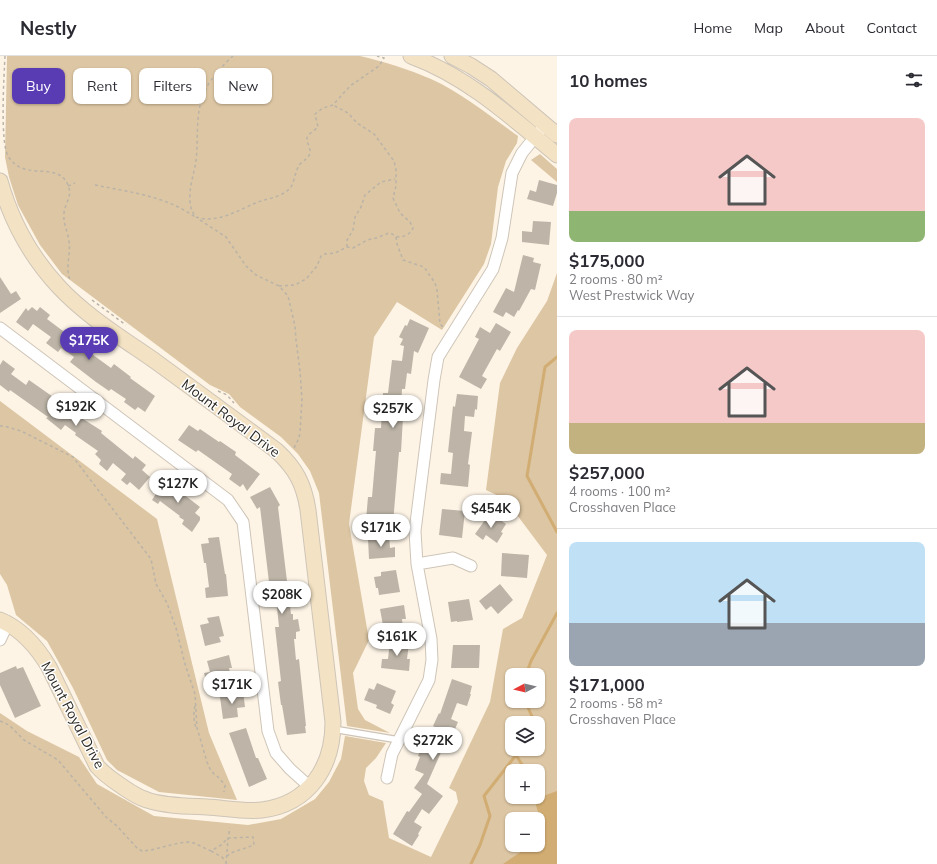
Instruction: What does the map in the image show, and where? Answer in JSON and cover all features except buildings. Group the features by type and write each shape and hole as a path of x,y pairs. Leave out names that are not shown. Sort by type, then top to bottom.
{"street":[{"path":"411,56 463,81 540,131 557,135"},
{"path":"452,56 491,79 540,131 557,155"},
{"path":"387,778 392,754 429,680 432,660 431,639 417,564 414,531 438,357 493,269 502,238 512,173 522,153 540,131"},
{"name":"Mount Royal Drive","path":"0,181 10,212 27,244 44,269 59,287 89,313 277,451 288,462 301,482 308,510 333,729 331,747 321,773 310,788 287,802 262,810 173,804 147,800 136,796 103,773 97,766 49,667 30,640 4,621"},
{"path":"0,328 228,500 243,522 268,731 276,753 310,788"},
{"path":"417,564 453,558 471,566"},
{"path":"0,640 4,621"}],"lane":[{"path":"333,729 399,740"}],"path":[{"path":"5,56 4,138 8,156 16,166 25,170 51,171 58,174 63,177 68,186 68,199 63,216 69,240 68,274 72,284"},
{"path":"196,217 191,208 189,194 196,160 197,119 206,88 210,81 233,56"},
{"path":"196,217 207,219 222,217 238,212 288,190 293,183 300,164 310,155 307,139 308,136 318,127 315,114 323,108 333,105 350,86 379,66 384,58 377,56"},
{"path":"279,286 295,285 306,279 317,266 321,256 324,254 335,253 347,246 353,248 367,240 385,234 402,236 412,231 414,228 400,213 393,198 396,186 396,170 394,161 374,134 357,123 348,113 333,105"},
{"path":"347,246 347,240 353,230 355,217 361,207 365,195 381,182 395,179"},
{"path":"68,186 75,183"},
{"path":"95,185 124,190 172,203 181,208 226,237 246,266 256,275 279,286 284,291 290,302 295,326 300,370 302,414 299,438 293,450 289,447"},
{"path":"396,236 397,244 403,260 424,267 435,283 440,324 453,334"},
{"path":"88,296 130,328"},
{"path":"217,391 227,395 236,406"},
{"path":"0,426 21,431 73,457 151,559 156,584 167,603 176,628 185,664 195,694 198,733 210,769 225,786 224,792"},
{"path":"0,721 9,725 24,740 58,760 106,817 117,826 137,848 142,851 151,850 188,842 222,856 226,863"},
{"path":"226,863 230,828"},
{"path":"211,851 221,845 228,838 253,836 254,845 231,853 227,856"}],"shaded area":[{"path":"7,56 360,56 387,63 431,79 476,105 518,136 517,143 506,161 498,187 491,244 484,264 442,330 397,302 374,337 349,524 369,640 353,673 358,709 365,720 390,733 347,726 319,493 310,471 298,454 281,437 240,407 229,394 210,385 62,274 40,245 18,205 9,177 5,157"},
{"path":"540,154 557,169 557,182 531,160"},
{"path":"557,273 557,864 0,864 0,713 27,731 79,757 97,784 154,816 248,825 281,819 315,799 329,782 341,759 345,736 386,743 376,758 366,768 364,781 369,795 383,801 389,838 431,857 458,802 456,792 449,788 490,702 503,629 522,618 547,555 505,499 486,490 500,383 517,348 547,301"},
{"path":"0,401 157,519 209,733 237,800 159,792 117,770 107,760 73,688 47,641 16,615 7,585 0,574"},
{"path":"557,791 557,864 503,864 521,852 545,852 545,812 538,812 536,804 545,804 545,795"}],"waterway":[{"path":"557,357 545,367 527,476 557,532"},
{"path":"528,668 557,613"},
{"path":"528,708 532,716"},
{"path":"471,864 480,845 490,816 484,796 515,756"},
{"path":"517,756 522,764"}]}
